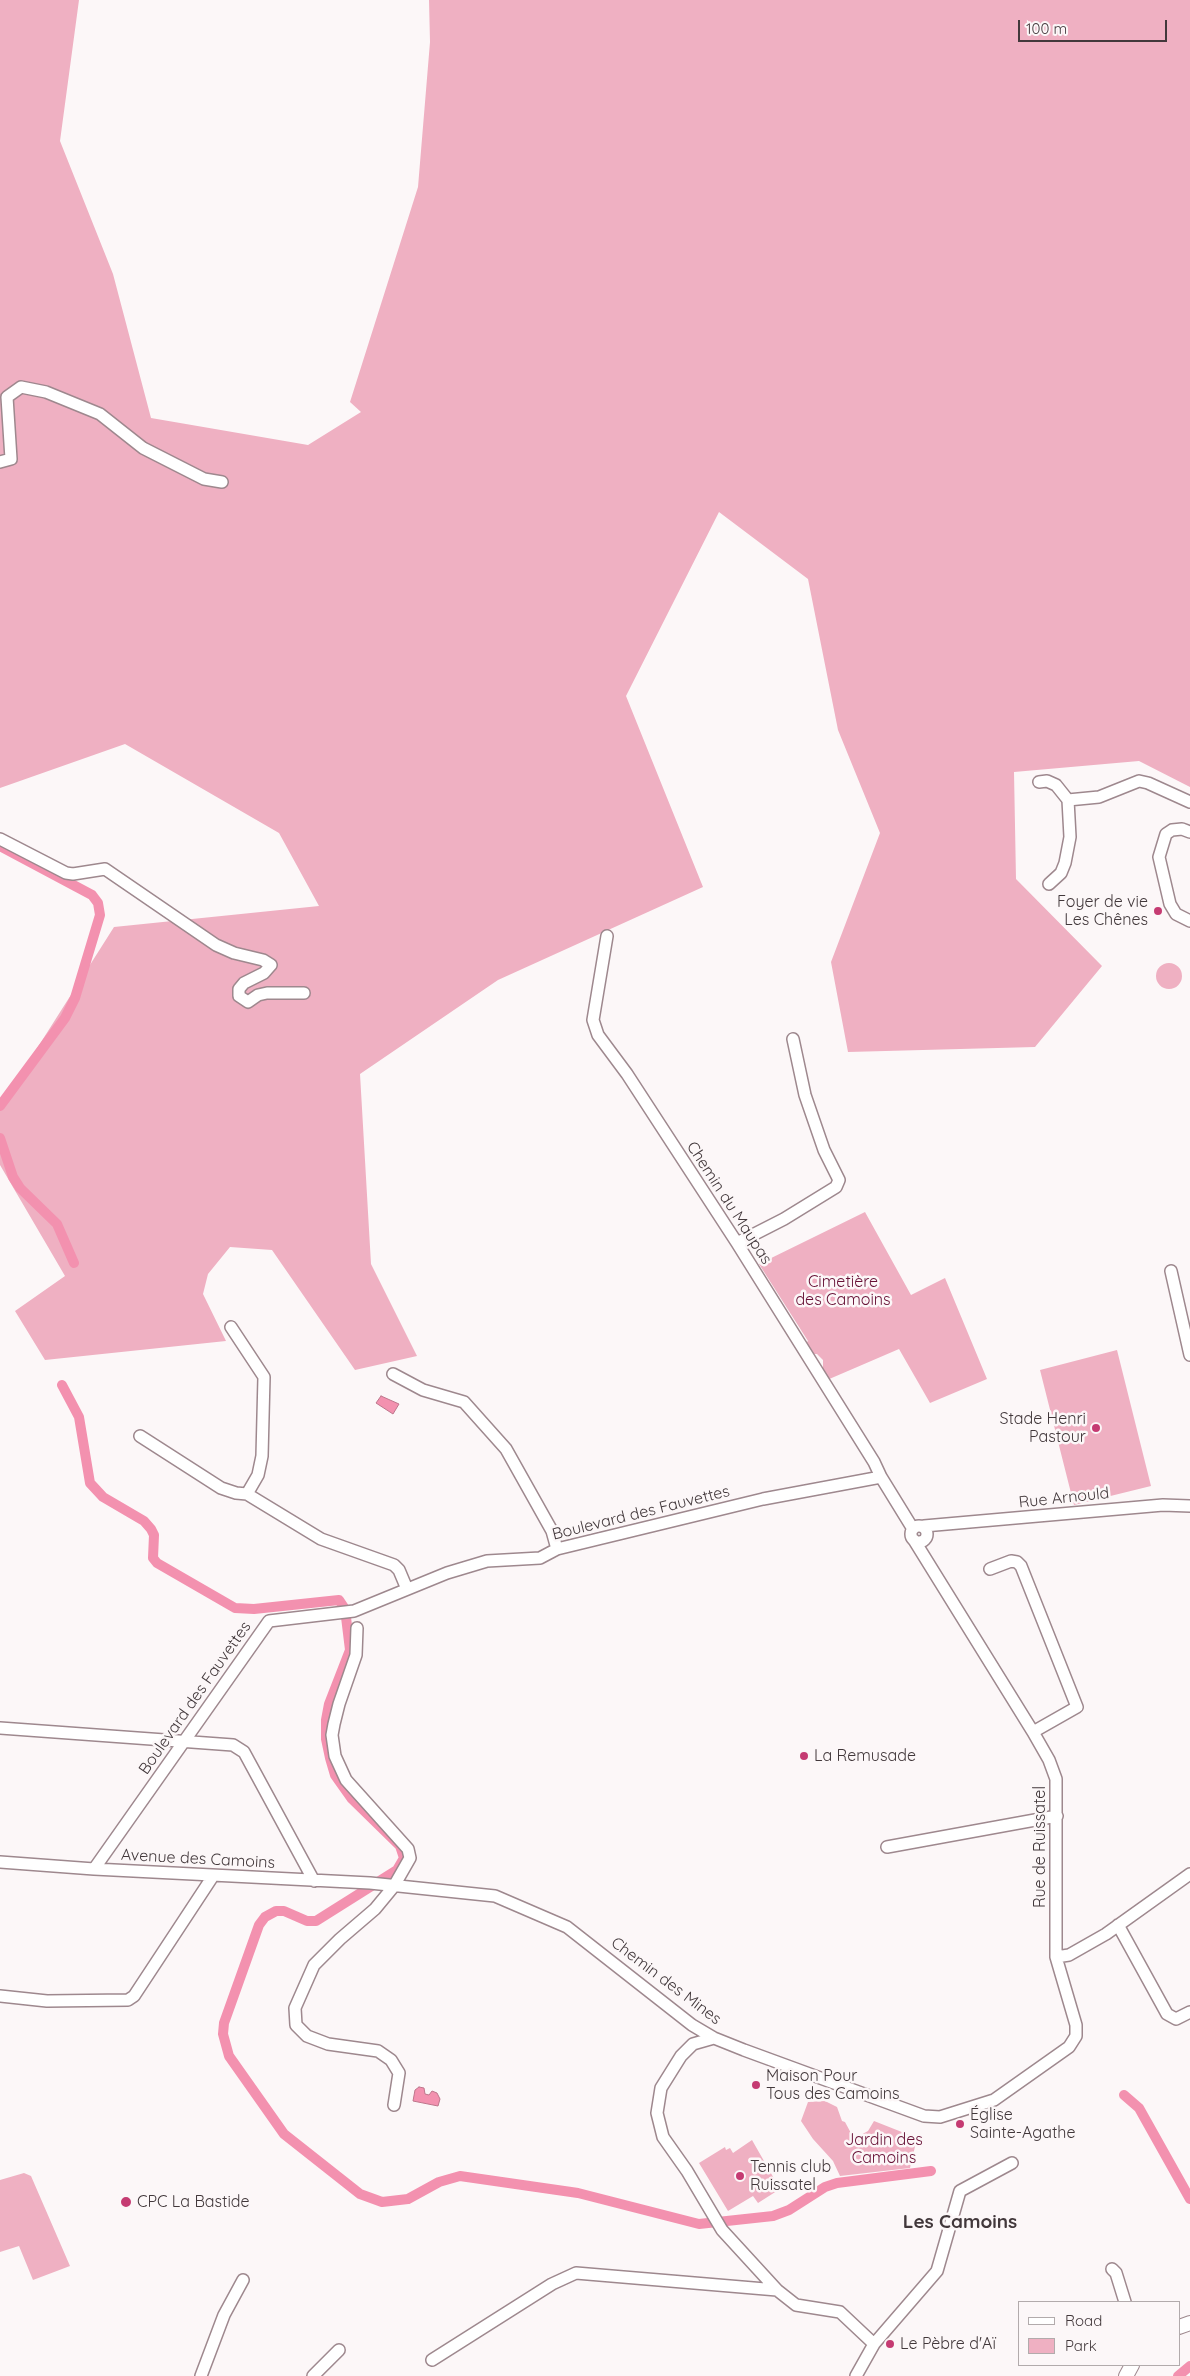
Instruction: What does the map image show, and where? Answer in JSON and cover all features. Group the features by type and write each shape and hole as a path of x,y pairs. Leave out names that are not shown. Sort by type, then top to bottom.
{"street":[{"path":"0,462 11,459 7,398 21,387 46,392 100,414 143,448 204,478 222,482"},
{"path":"1038,782 1047,781 1056,785 1068,800 1070,837 1065,863 1056,879 1049,884"},
{"path":"1068,800 1113,794 1131,783 1139,781 1148,783 1190,802"},
{"path":"1190,832 1182,829 1172,830 1166,834 1159,857 1170,904 1176,914 1190,921"},
{"path":"0,839 66,873 106,869 216,945 234,953 264,960 271,965 264,973 244,983 239,988 239,996 248,1002 258,995 267,993 304,993"},
{"name":"Chemin du Maupas","path":"607,936 593,1020 598,1035 627,1074 737,1243 874,1462 881,1477"},
{"path":"737,1243 784,1219 836,1187 839,1180 824,1150 805,1095 793,1038"},
{"path":"1171,1272 1190,1355"},
{"path":"230,1328 264,1377 262,1456 258,1475 247,1494"},
{"path":"393,1374 423,1390 464,1402 506,1449 552,1531 557,1549"},
{"path":"140,1436 221,1488 247,1494 321,1539 394,1565 399,1570 407,1589"},
{"path":"881,1477 920,1534"},
{"name":"Boulevard des Fauvettes","path":"94,1869 269,1621 342,1614 468,1566 487,1562 540,1558 557,1549 771,1498 881,1477"},
{"name":"Rue Arnould","path":"920,1534 942,1525 1163,1505 1190,1506"},
{"name":"Rue de Ruissatel","path":"920,1534 924,1553 1033,1732 1049,1760 1056,1779 1056,1957 1076,2025 1076,2036 1069,2048 1015,2085"},
{"path":"990,1569 1011,1561 1017,1562 1021,1566 1077,1707 1033,1732"},
{"path":"357,1628 356,1655 338,1704 332,1735 334,1746 340,1768 346,1780 408,1849 410,1858 407,1866 389,1885 375,1909 340,1939 314,1965 295,2008 296,2025 307,2036 328,2044 378,2051 391,2060 399,2073 394,2106"},
{"path":"0,1728 234,1745 244,1752 314,1881"},
{"path":"887,1847 1057,1816"},
{"name":"Avenue des Camoins","path":"0,1862 389,1885"},
{"path":"1056,1957 1069,1955 1080,1950 1190,1874"},
{"path":"0,1996 47,2001 128,2000 134,1996 213,1876"},
{"name":"Chemin des Mines","path":"389,1885 495,1896 568,1927 692,2024 714,2038 924,2116 940,2117 994,2100 1015,2085"},
{"path":"1118,1925 1167,2014 1176,2019 1190,2012"},
{"path":"714,2038 693,2044 681,2056 661,2088 657,2113 663,2137 687,2171 722,2230 777,2290 796,2305 840,2312 874,2344"},
{"path":"856,2376 874,2344 938,2271 960,2191 1012,2163"},
{"path":"1112,2269 1116,2273 1125,2301"},
{"path":"432,2360 552,2284 576,2273 777,2290"},
{"path":"201,2376 224,2315 243,2280"},
{"path":"313,2376 339,2350"}],"green space":[{"path":"0,0 79,0 60,141 113,274 151,418 308,445 361,412 350,402 418,187 430,42 429,0 1190,0 1190,787 1139,761 1014,772 1016,879 1102,966 1035,1047 848,1052 831,962 880,833 838,730 808,579 719,512 626,696 703,887 498,980 360,1074 371,1264 417,1356 355,1370 272,1250 230,1247 208,1274 203,1294 226,1341 45,1360 15,1311 65,1276 0,1165 0,1110 29,1061 114,927 319,906 279,833 125,744 0,788"},
{"path":"1169,963 1179,966 1182,976 1179,986 1169,989 1159,986 1156,976 1159,966"},
{"name":"Cimetière des Camoins","path":"865,1212 911,1295 945,1278 987,1379 930,1403 899,1349 827,1380 820,1371 823,1367 823,1360 817,1354 810,1354 804,1345 808,1341 759,1264"},
{"name":"Stade Henri Pastour","path":"1117,1350 1151,1486 1074,1505 1040,1370"},
{"name":"Jardin des Camoins","path":"825,2101 837,2107 842,2121 845,2122 852,2135 857,2137 868,2131 874,2121 917,2138 910,2168 840,2176 833,2161 813,2139 801,2121 808,2102"},
{"name":"Tennis club Ruissatel","path":"752,2140 780,2189 758,2203 753,2196 728,2211 699,2163 725,2147 726,2150 730,2148 733,2153"},
{"path":"24,2173 31,2176 70,2266 33,2280 19,2246 0,2252 0,2180"}],"shaded area":[{"path":"381,1396 399,1404 393,1414 376,1403"},
{"path":"419,2087 424,2088 425,2094 429,2095 432,2091 437,2093 440,2099 438,2106 413,2101 415,2090"}],"waterway":[{"path":"0,846 92,895 98,903 100,915 75,998 65,1018 0,1106"},
{"path":"0,1138 13,1177 20,1188 57,1224 74,1263"},
{"path":"62,1385 79,1417 90,1483 103,1497 144,1521 151,1529 154,1535 153,1558 157,1563 235,1608 254,1609 339,1600 345,1609 350,1650 329,1704 326,1720 326,1739 330,1758 335,1775 352,1799 400,1846 404,1858 397,1870 316,1921 307,1921 284,1911 276,1911 265,1917 259,1925 224,2023 223,2034 229,2056 284,2134 360,2194 382,2202 408,2199 439,2182 460,2176 578,2193 699,2224 773,2216 789,2210 825,2187 837,2183 931,2171"},
{"path":"1124,2095 1139,2108 1190,2199"},
{"path":"1178,2376 1190,2366"}],"place":[{"name":"Foyer de vie Les Chênes","path":"1158,911"},
{"name":"Stade Henri Pastour","path":"1096,1428"},
{"name":"La Remusade","path":"804,1756"},
{"name":"Maison Pour Tous des Camoins","path":"756,2085"},
{"name":"Église Sainte-Agathe","path":"960,2124"},
{"name":"Tennis club Ruissatel","path":"740,2176"},
{"name":"CPC La Bastide","path":"126,2202"},
{"name":"Le Pèbre d'Aï","path":"890,2344"}],"district":[{"name":"Les Camoins","path":"960,2222"}]}
